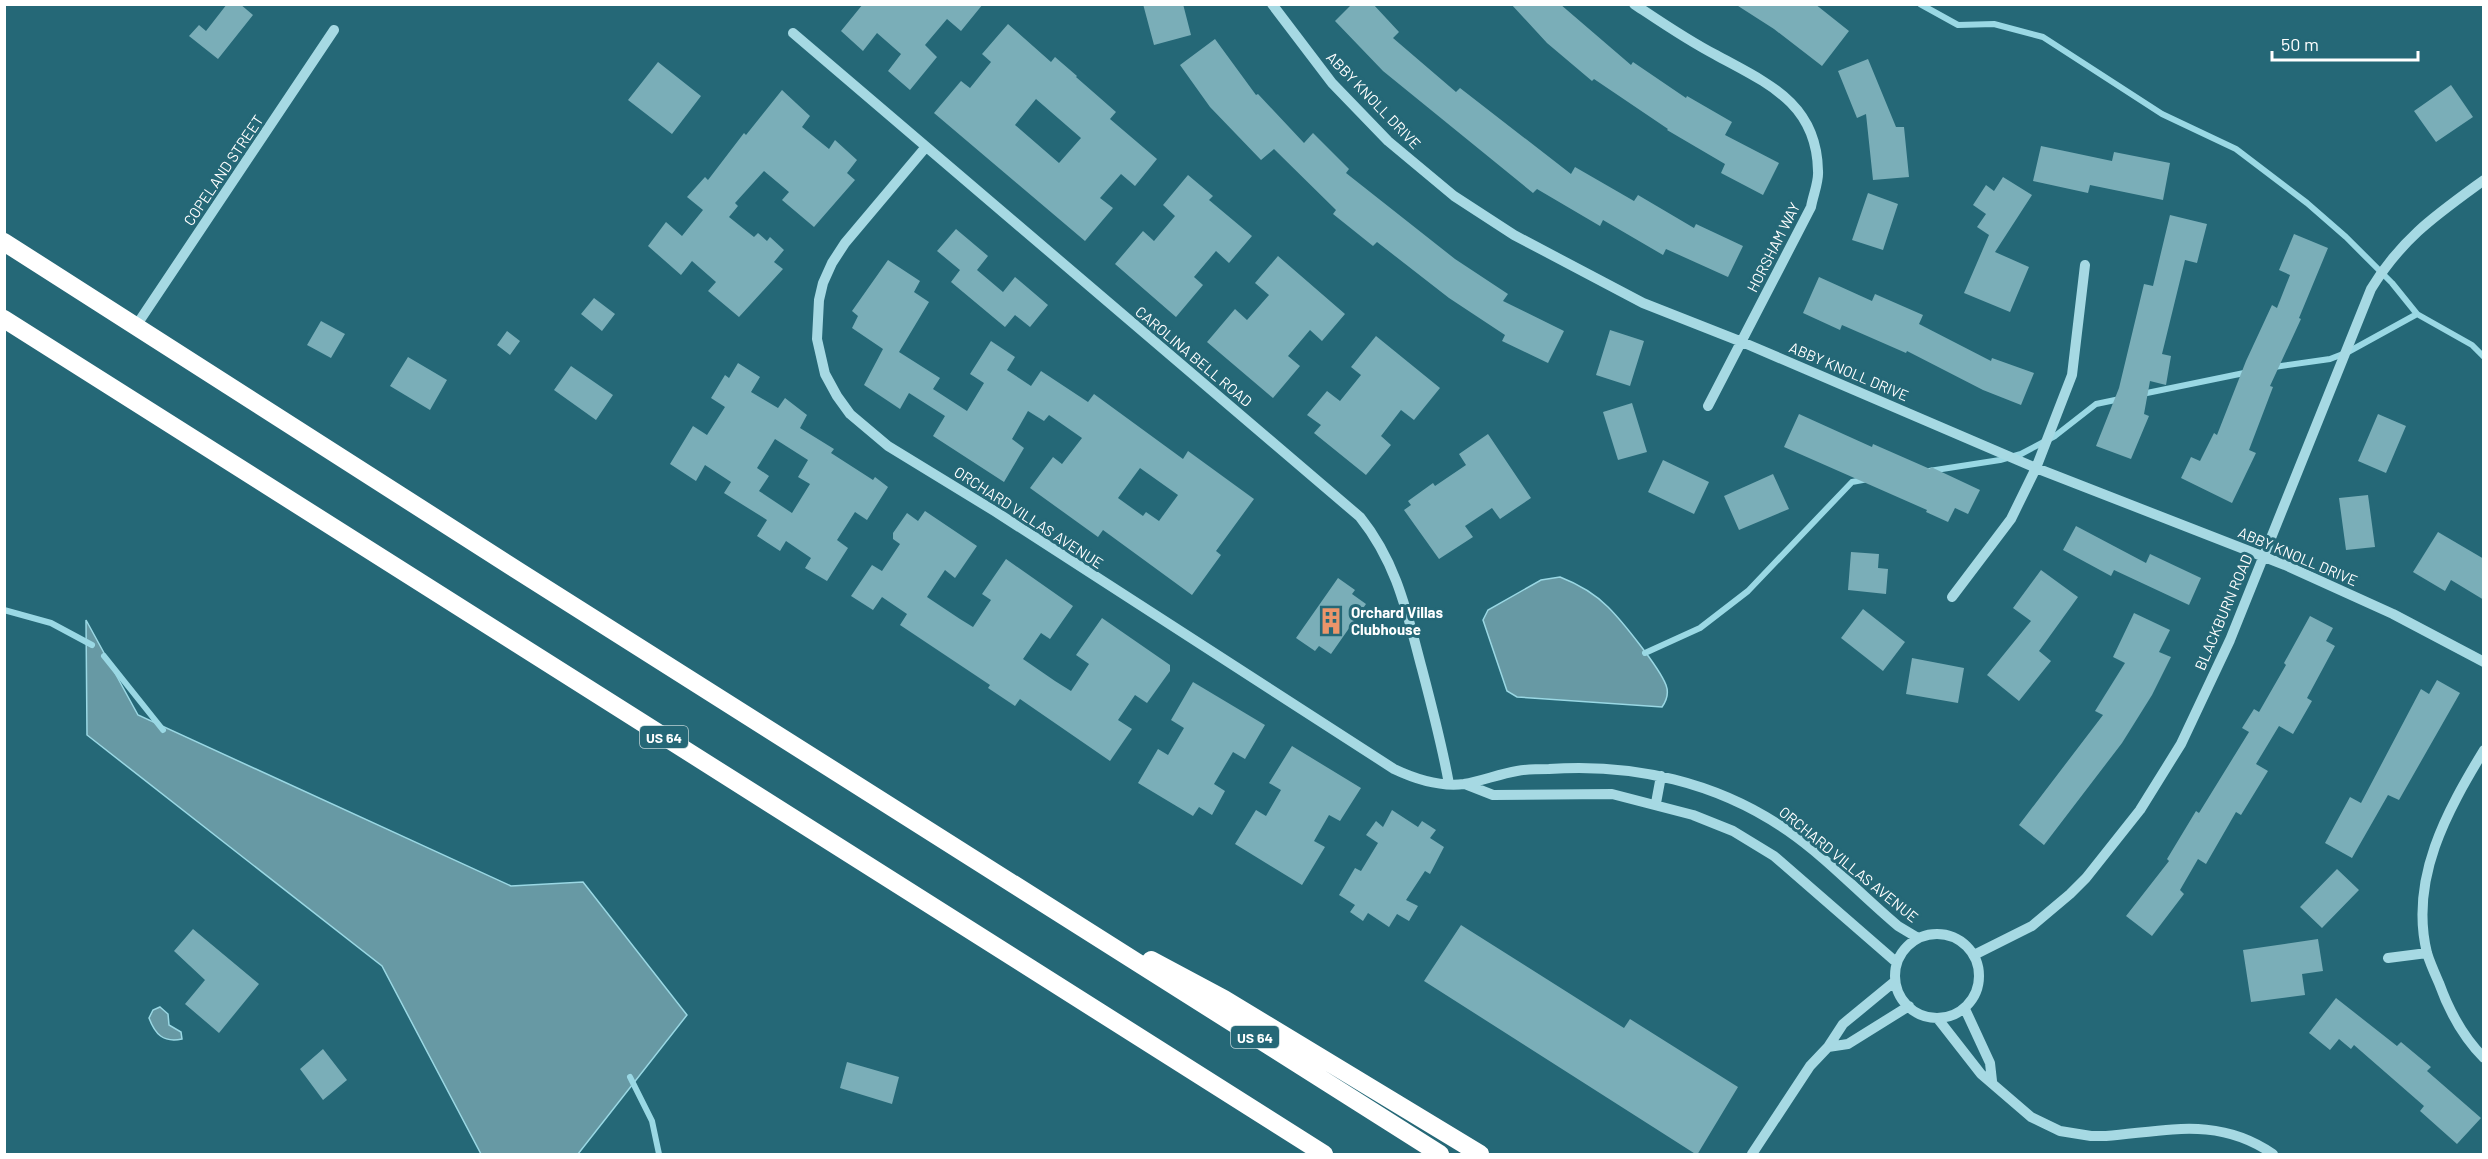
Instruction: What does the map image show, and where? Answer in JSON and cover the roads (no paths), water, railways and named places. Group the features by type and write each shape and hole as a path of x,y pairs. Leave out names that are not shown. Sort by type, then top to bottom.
{"highway":[{"name":"US 64","path":"4,242 1440,1155"},
{"name":"US 64","path":"4,319 1324,1155"},
{"path":"1069,920 1168,968 1224,999 1480,1155"}],"street":[{"name":"ABBY KNOLL DRIVE","path":"1272,4 1332,83 1389,141 1454,196 1514,235 1643,303 1742,342 2036,468 2263,556 2382,609 2484,662"},
{"name":"HORSHAM WAY","path":"1634,4 1692,42 1772,86 1798,108 1814,138 1819,172 1811,207 1708,406"},
{"name":"COPELAND STREET","path":"136,327 334,30"},
{"name":"CAROLINA BELL ROAD","path":"793,33 1360,517 1378,542 1395,573 1443,749 1449,784"},
{"name":"ORCHARD VILLAS AVENUE","path":"925,148 845,243 832,263 819,300 816,339 825,374 850,414 888,446 996,512 1383,762 1407,775 1449,784 1464,784 1518,771 1572,767 1614,768 1661,776 1712,790 1756,811 1788,831 1898,926 1918,938"},
{"name":"BLACKBURN ROAD","path":"1974,955 2018,935 2048,915 2086,878 2140,810 2181,744 2230,640 2353,330 2376,281 2406,241 2427,221 2484,180"},
{"path":"1952,597 2011,519 2036,468 2072,375 2085,265"},
{"path":"2484,750 2443,823 2432,852 2425,884 2424,921 2427,953 2443,995 2457,1024 2484,1058"},
{"path":"1656,803 1661,776"},
{"name":"ORCHARD VILLAS AVENUE","path":"1464,784 1493,795 1612,794 1656,803 1693,814 1732,831 1774,856 1896,962"},
{"path":"1930,934 1949,936 1966,945 1974,955 1979,969 1979,984 1974,997 1965,1008 1952,1016 1938,1019 1924,1017 1900,997 1894,982 1896,962 1905,946 1918,938 1930,934"},
{"path":"2388,958 2427,953"},
{"path":"1752,1155 1809,1066 1828,1047 1843,1023 1894,982"},
{"path":"1828,1047 1848,1044 1909,1006"},
{"path":"1965,1008 1990,1063 1992,1081"},
{"path":"1938,1019 1981,1074 1992,1081 2004,1096 2031,1118 2060,1131 2099,1136 2205,1128 2237,1135 2254,1142 2273,1155"}],"water":[{"path":"1560,577 1586,589 1603,602 1640,644 1666,685 1667,696 1662,707 1517,697 1507,691 1483,620 1488,610 1541,580"},
{"path":"86,620 138,715 511,886 583,882 687,1015 578,1154 481,1154 382,966 87,735"},
{"path":"160,1007 168,1014 169,1025 181,1032 182,1039 170,1040 161,1036 154,1029 149,1018 153,1010"}],"waterway":[{"path":"1920,4 1958,25 1994,24 2043,37 2162,114 2236,149 2307,203 2346,237 2392,283 2417,314 2472,345 2484,357"},
{"path":"2274,367 2330,359 2348,352 2417,314"},
{"path":"2142,394 2249,372"},
{"path":"1929,471 2000,460 2021,454 2055,436 2096,404 2120,399"},
{"path":"1645,653 1700,628 1748,591 1852,482 1868,479"},
{"path":"4,610 51,623 92,645"},
{"path":"104,656 163,730"},
{"path":"630,1077 652,1121 659,1154"}],"place":[{"name":"Orchard Villas Clubhouse","path":"1331,621"}]}
